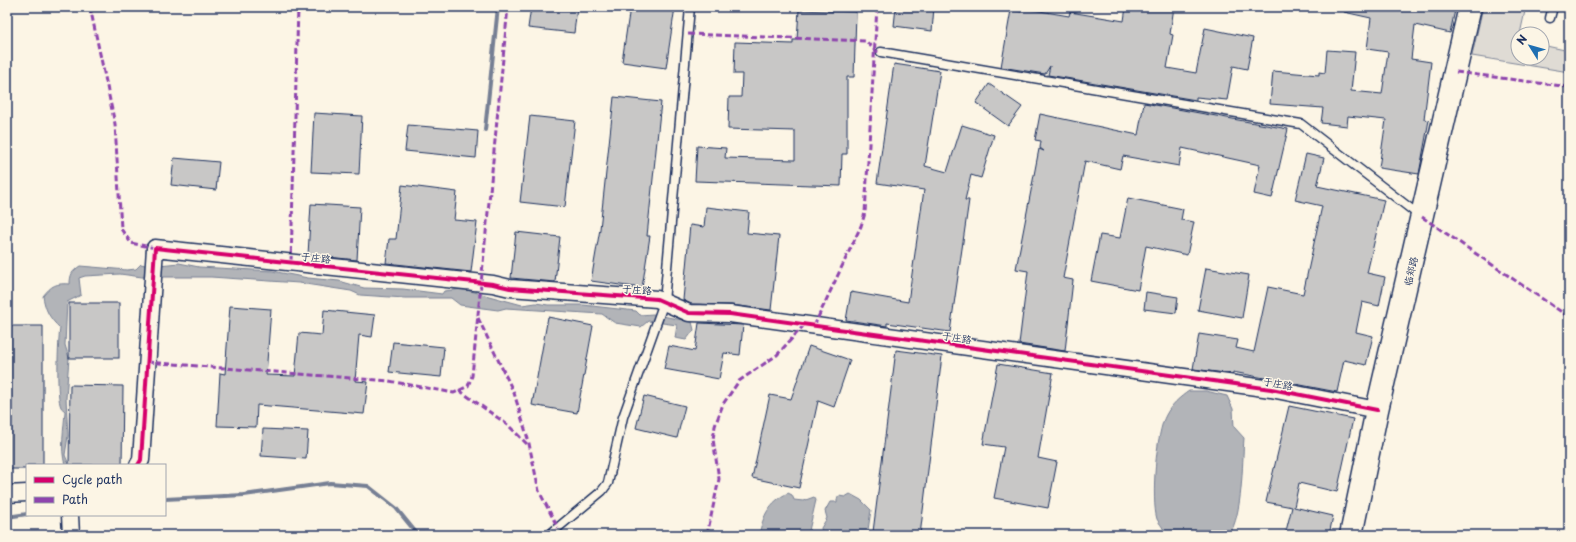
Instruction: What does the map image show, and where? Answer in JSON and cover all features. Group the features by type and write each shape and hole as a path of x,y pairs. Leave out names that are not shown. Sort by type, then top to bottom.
{"main road":[{"name":"临郑路","path":"1351,535 1377,410 1470,7"}],"street":[{"name":"于庄路","path":"138,464 140,460 155,248 482,282 510,288 657,299 688,313 730,314 1248,386 1377,410"},
{"path":"7,494 26,493"},
{"path":"70,516 71,535"}],"lane":[{"path":"550,535 602,491 608,483 623,417 664,302 690,7"},
{"path":"1550,18 1552,7"},
{"path":"881,52 1301,124 1422,217"}],"shaded area":[{"path":"1483,7 1504,7 1525,11 1522,26 1510,26 1510,62 1472,56"},
{"path":"1550,47 1569,51 1569,72 1533,66 1550,66"},
{"path":"179,263 199,267 272,271 308,278 339,281 364,288 403,289 442,294 444,291 463,289 522,305 536,303 548,305 583,305 636,311 640,315 653,314 692,322 694,330 686,340 675,338 677,325 648,321 641,327 615,323 602,314 506,308 498,310 460,305 451,298 405,298 360,295 351,291 299,283 211,277 142,277 120,274 85,276 79,278 81,295 67,302 65,345 69,358 66,398 68,436 65,455 69,464 65,464 63,445 65,411 59,402 58,393 60,328 48,314 43,296 49,289 55,286 70,284 72,274 80,266 127,270 136,269 141,264 149,266"},
{"path":"1189,391 1206,391 1227,396 1233,409 1234,427 1244,438 1242,475 1237,515 1234,526 1229,535 1165,535 1163,528 1157,519 1154,497 1157,450 1162,424 1168,411"},
{"path":"788,493 792,495 794,500 803,501 814,497 816,500 808,535 759,535 768,510 776,501"},
{"path":"850,494 861,500 871,510 868,530 871,535 822,535 821,528 827,518 825,511 830,502 837,502 839,496 845,497"}],"building":[{"path":"531,7 577,7 574,33 528,28"},
{"path":"630,7 675,7 666,68 622,62"},
{"path":"896,7 934,7 932,31 894,26"},
{"path":"1126,7 1174,7 1170,34 1173,35 1167,68 1196,73 1205,28 1253,38 1247,69 1233,66 1227,100 1196,97 1196,100 1048,75 1050,66 1045,74 1001,67 1011,10 1021,12 1022,8 1069,16 1070,12 1124,21"},
{"path":"1345,7 1438,7 1455,10 1450,33 1415,25 1411,59 1431,62 1424,119 1429,120 1419,174 1379,168 1386,120 1348,116 1347,126 1321,123 1323,108 1270,104 1273,71 1319,75 1319,72 1325,73 1327,50 1355,52 1351,91 1382,94 1388,52 1367,49 1371,18 1344,12"},
{"path":"799,10 856,12 854,77 847,77 847,154 842,154 841,186 695,181 697,146 726,148 725,158 795,160 795,131 728,129 729,97 741,97 742,74 734,74 735,42 793,44 793,40 797,40"},
{"path":"894,64 940,71 925,166 947,172 962,125 994,135 981,178 971,175 965,200 969,200 950,332 887,323 887,326 846,320 851,292 908,302 924,190 877,183"},
{"path":"989,84 1022,107 1008,126 976,103"},
{"path":"614,97 661,102 647,236 650,236 642,288 591,281 600,229"},
{"path":"1144,103 1288,129 1272,198 1254,194 1260,165 1182,148 1179,166 1123,156 1120,169 1085,161 1063,278 1073,280 1065,351 1019,344 1028,271 1016,269 1039,149 1044,151 1040,148 1041,141 1035,140 1040,114 1138,135"},
{"path":"314,113 362,116 359,174 311,172"},
{"path":"530,116 575,121 565,207 520,202"},
{"path":"408,125 478,131 476,158 405,151"},
{"path":"1306,154 1324,158 1317,186 1384,200 1367,273 1385,277 1379,306 1362,302 1356,332 1373,336 1366,365 1344,360 1337,392 1233,372 1233,374 1193,369 1199,334 1238,340 1236,348 1254,352 1268,287 1303,294 1322,206 1295,200"},
{"path":"174,158 219,162 216,190 171,185"},
{"path":"402,185 457,192 454,220 477,222 471,272 386,263 389,239 396,239"},
{"path":"1128,198 1183,209 1181,220 1194,222 1187,255 1146,246 1138,290 1091,281 1100,235 1120,238"},
{"path":"311,204 360,207 357,260 308,255"},
{"path":"706,207 749,212 747,233 779,236 771,310 731,305 691,304 683,300 690,225 704,227"},
{"path":"516,232 560,237 555,282 511,278"},
{"path":"1206,268 1249,275 1242,318 1198,310"},
{"path":"1146,292 1178,297 1176,313 1144,309"},
{"path":"69,303 119,303 119,358 69,358"},
{"path":"230,306 271,309 266,375 295,376 299,333 322,335 324,310 375,315 372,337 359,335 355,381 368,382 364,414 257,405 256,427 217,426 220,373 225,374"},
{"path":"548,317 593,326 577,413 532,405"},
{"path":"699,323 743,325 740,355 724,353 719,379 664,369 669,346 695,351"},
{"path":"7,326 43,326 43,464 26,464 26,469 7,469"},
{"path":"393,342 444,347 441,377 389,372"},
{"path":"809,346 850,360 834,407 818,401 799,488 752,478 770,395 791,399"},
{"path":"896,350 942,356 920,535 895,535 873,532"},
{"path":"998,364 1053,373 1038,458 1057,462 1048,508 994,498 1004,447 983,444"},
{"path":"70,385 123,386 122,464 69,464"},
{"path":"644,396 685,406 677,438 636,428"},
{"path":"1289,406 1353,419 1337,492 1299,483 1294,507 1333,516 1329,535 1285,535 1292,507 1266,502"},
{"path":"263,429 308,431 306,459 261,456"}],"waterway":[{"path":"485,130 498,7"},
{"path":"166,499 244,495 330,483 368,486 396,508 418,535"},
{"path":"7,517 26,514"}],"marked path":[{"path":"90,7 115,124 121,229 131,243 155,248"},
{"path":"291,262 298,7"},
{"path":"147,362 389,381 454,393 468,386 472,376 508,7"},
{"path":"814,326 861,226 865,213 877,7"},
{"path":"688,34 866,41 875,51 881,52"},
{"path":"1456,72 1569,87"},
{"path":"1422,217 1569,317"},
{"path":"478,318 514,393 528,439 539,491 558,528"},
{"path":"707,535 719,479 713,439 715,426 723,404 739,381 777,355 805,324"},
{"path":"459,390 508,425 528,445"}],"cycle path":[{"path":"139,464 141,460 155,248 493,284 510,288 657,299 689,313 730,314 1271,389 1377,410"}]}
